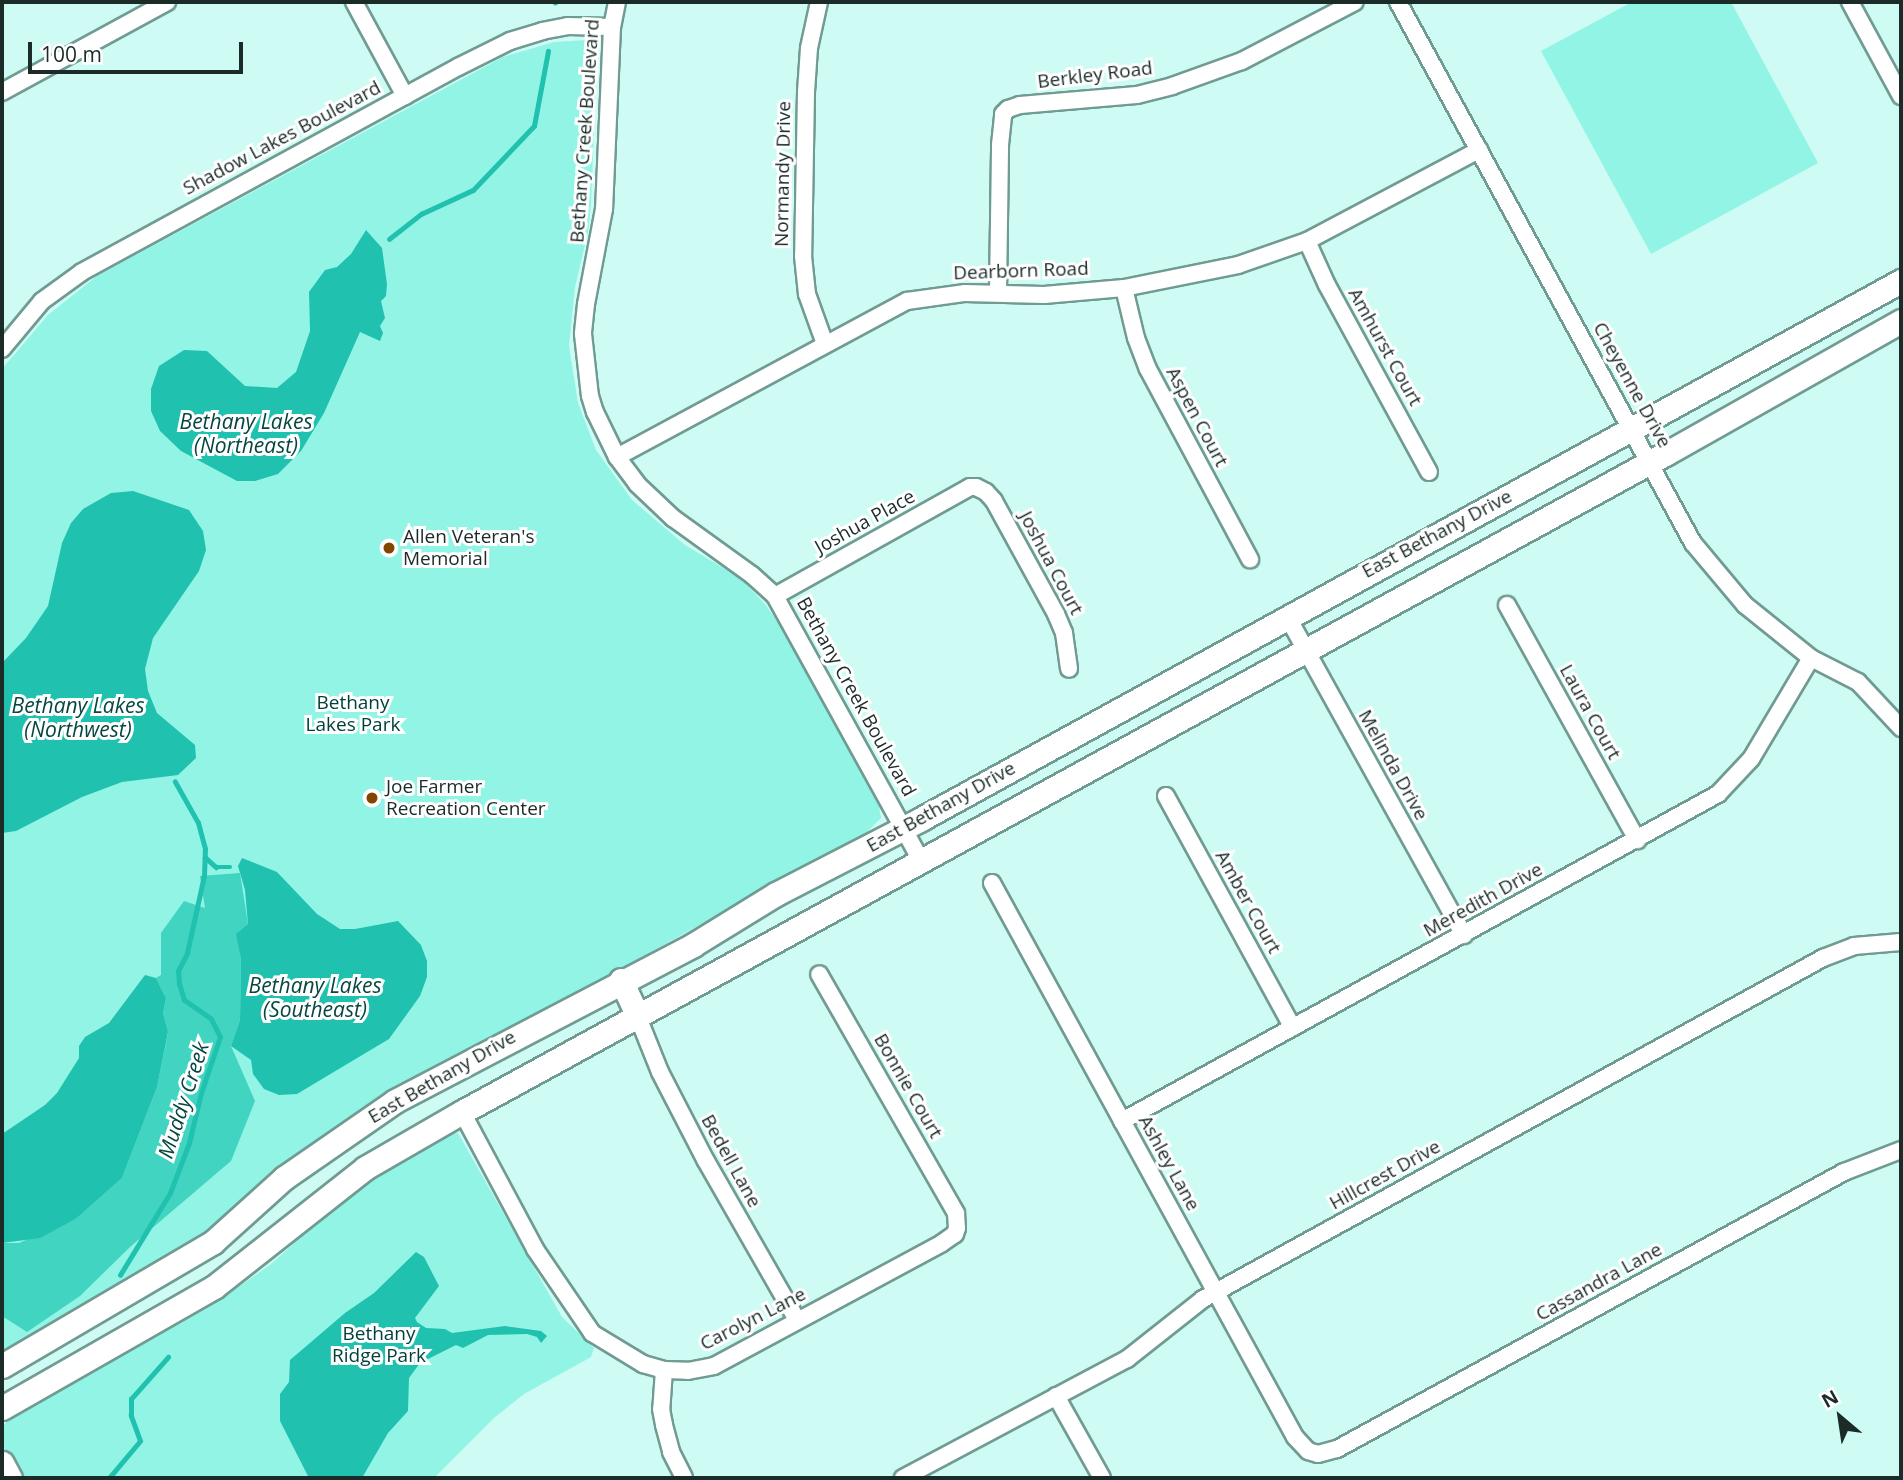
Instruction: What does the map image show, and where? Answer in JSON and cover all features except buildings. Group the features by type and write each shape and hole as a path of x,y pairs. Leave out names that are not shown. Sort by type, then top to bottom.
{"main road":[{"name":"East Bethany Drive","path":"2,1366 213,1242 284,1178 395,1101 621,980 693,945 776,894 904,828 1901,281"},
{"name":"East Bethany Drive","path":"2,1408 214,1287 365,1168 462,1112 1901,321"},
{"path":"621,980 638,1017"},
{"path":"2,1463 10,1478"}],"street":[{"path":"2,92 138,9 167,2"},
{"path":"355,2 405,96"},
{"name":"Bethany Creek Boulevard","path":"617,2 612,27 604,209 583,334 590,396 617,457 638,484 673,518 752,575 775,596 921,860"},
{"name":"Normandy Drive","path":"819,2 809,48 806,92 803,256 807,294 825,344"},
{"name":"Berkley Road","path":"998,293 999,145 1003,114 1008,109 1020,105 1137,94 1172,86 1242,61 1355,2"},
{"name":"Cheyenne Drive","path":"1398,2 1693,543 1732,593 1811,658 1857,682 1895,709 1901,728"},
{"path":"1850,2 1901,96"},
{"name":"Shadow Lakes Boulevard","path":"2,349 42,301 82,272 472,59 542,30 568,26 612,27"},
{"name":"Dearborn Road","path":"617,457 907,301 943,294 1044,295 1124,288 1238,265 1307,241 1479,150"},
{"name":"Amhurst Court","path":"1307,241 1326,285 1429,472"},
{"name":"Aspen Court","path":"1124,288 1136,338 1148,369 1250,559"},
{"name":"Joshua Place","path":"775,596 970,487 976,487"},
{"name":"Joshua Court","path":"976,487 986,492 994,501 1056,614 1064,632 1069,669"},
{"name":"Laura Court","path":"1507,605 1637,840"},
{"name":"Melinda Drive","path":"1287,616 1464,935"},
{"name":"Meredith Drive","path":"1122,1121 1696,808 1734,778 1763,740 1811,658"},
{"name":"Amber Court","path":"1166,796 1293,1028"},
{"name":"Ashley Lane","path":"992,883 1296,1437 1308,1451 1318,1454"},
{"name":"Hillcrest Drive","path":"903,1478 1127,1359 1165,1326 1215,1293 1823,958 1854,946 1901,942"},
{"name":"Bonnie Court","path":"819,974 958,1219"},
{"name":"Bedell Lane","path":"638,1017 660,1072 700,1149 797,1320"},
{"name":"Carolyn Lane","path":"462,1112 535,1250 592,1333 643,1364 664,1370 688,1371 714,1366 942,1243 955,1234 958,1219"},
{"name":"Cassandra Lane","path":"1318,1454 1337,1449 1844,1172 1901,1150"},
{"path":"664,1370 661,1409 671,1452 684,1478"},
{"path":"1056,1396 1102,1478"}],"green space":[{"path":"1632,2 1731,2 1818,163 1651,254 1541,51"},
{"name":"Bethany Lakes Park","path":"588,40 597,54 591,205 588,232 575,287 569,346 578,403 596,450 632,500 685,545 740,578 765,604 786,634 879,806 881,818 867,832 364,1111 325,1136 193,1244 2,1355 2,369 48,315 97,276 503,57 554,42"},
{"name":"Bethany Ridge Park","path":"458,1133 562,1317 594,1348 591,1357 524,1394 494,1418 434,1478 21,1478 2,1443 2,1426 10,1419 209,1307 270,1265 349,1194 444,1134"}],"shaded area":[{"path":"240,873 248,924 237,934 241,959 240,1020 231,1046 255,1101 231,1161 130,1247 80,1296 27,1332 2,1316 2,1243 19,1243 77,1218 122,1178 157,1087 168,1033 163,1013 166,998 156,978 161,975 161,933 184,901 205,908 200,876"}],"water":[{"name":"Bethany Lakes (Northeast)","path":"366,230 382,248 387,284 386,296 381,301 385,318 380,326 383,333 380,341 360,332 324,413 301,451 278,474 255,481 237,481 181,451 160,431 151,411 151,389 159,366 184,350 207,351 245,386 277,388 296,372 310,331 309,292 325,270 337,267 351,254"},
{"name":"Bethany Lakes (Northwest)","path":"133,491 189,510 203,531 206,550 199,571 153,638 145,669 148,691 157,713 195,745 196,758 178,775 122,782 82,797 16,831 2,833 2,663 26,638 48,606 62,543 71,523 83,509 111,493"},
{"name":"Bethany Lakes (Southeast)","path":"242,858 277,872 317,914 340,929 398,921 421,945 427,961 427,977 420,996 389,1039 297,1094 279,1095 264,1089 253,1074 251,1060 231,1046 240,1020 241,959 236,934 248,924 245,890 238,866"},
{"path":"145,975 156,978 166,998 163,1013 168,1032 157,1087 122,1178 77,1218 40,1238 2,1243 2,1134 45,1105 57,1093 79,1058 79,1046 85,1037 109,1023"},
{"path":"416,1252 424,1257 439,1286 415,1318 426,1328 445,1329 452,1333 505,1326 541,1331 547,1336 541,1343 537,1337 527,1334 488,1335 463,1348 456,1345 420,1363 409,1378 408,1411 388,1433 362,1478 309,1478 280,1421 280,1394 289,1382 290,1360 345,1313 374,1293"}],"waterway":[{"name":"Muddy Creek","path":"389,239 421,214 473,190 534,126 548,51"},
{"name":"Muddy Creek","path":"120,1275 170,1193 189,1143 201,1093 220,1037 211,1019 184,1000 179,984 178,971 187,953 204,876 205,849 198,823 175,782"},
{"name":"Muddy Creek","path":"205,857 216,867 230,867"},
{"name":"Muddy Creek","path":"109,1478 140,1441 131,1416 131,1399 168,1357"}],"place":[{"name":"Allen Veteran's Memorial","path":"389,548"},
{"name":"Joe Farmer Recreation Center","path":"372,798"}]}
